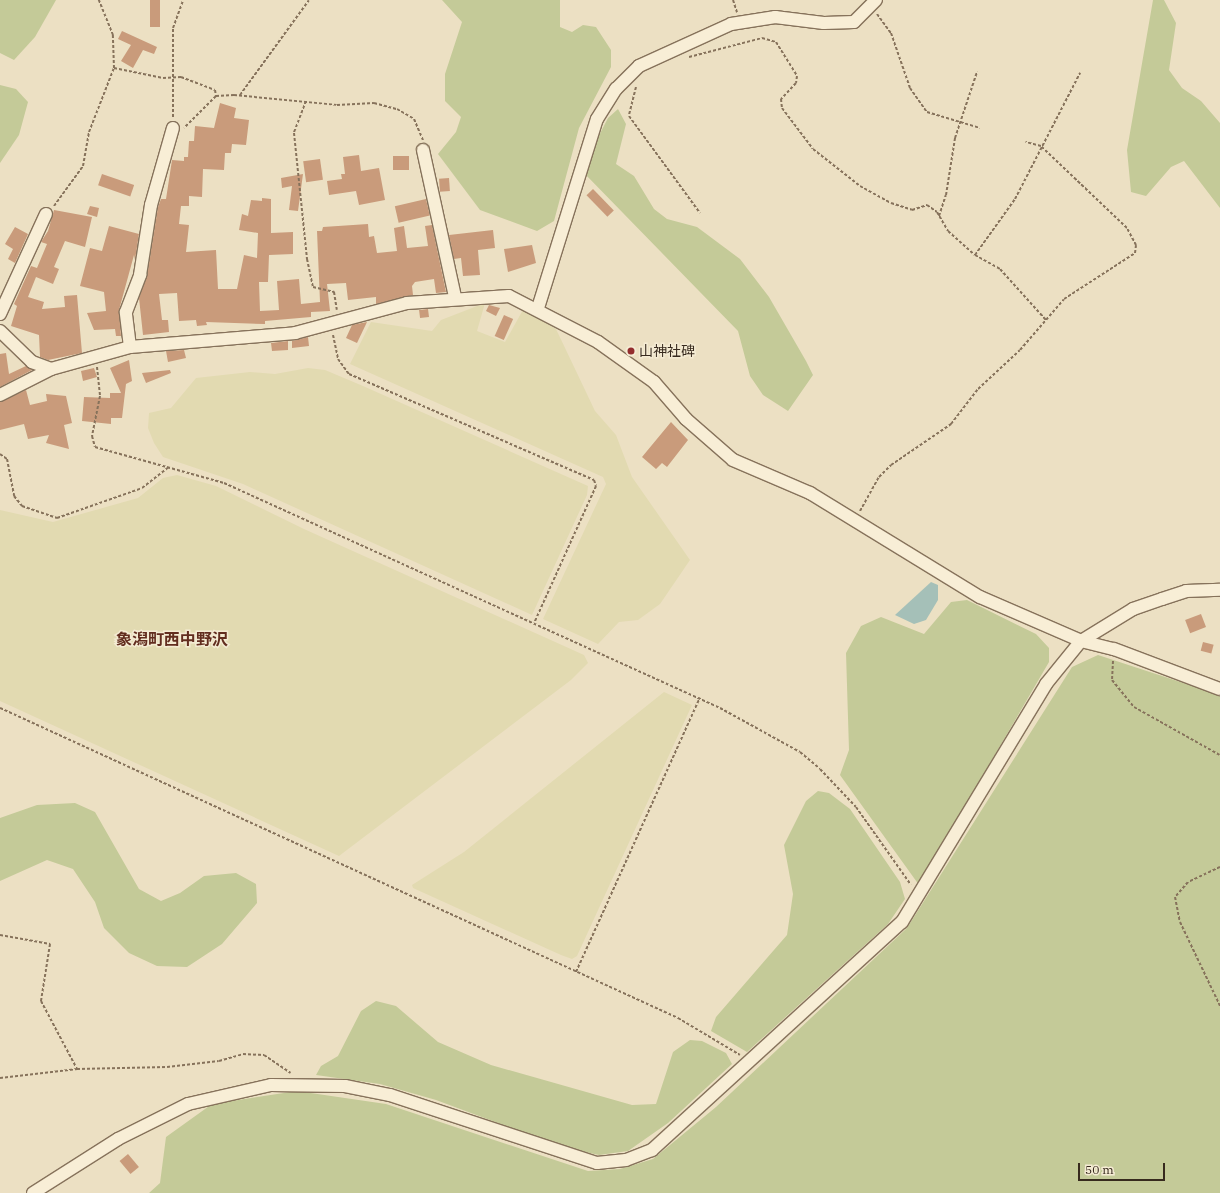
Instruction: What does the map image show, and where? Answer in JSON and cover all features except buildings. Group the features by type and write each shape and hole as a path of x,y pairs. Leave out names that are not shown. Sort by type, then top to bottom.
{"street":[{"path":"538,308 597,119 616,89 639,66 731,24 775,16 824,23 854,22 874,3"},
{"path":"130,347 126,312 140,275 151,205 173,128"},
{"path":"423,150 455,298"},
{"path":"0,314 46,214"},
{"path":"0,395 51,369 130,347 295,333 335,324 360,313 406,303 455,298 509,296 538,308 598,342 654,382 686,419 733,460 810,493 854,521 913,553 980,597 1081,642 1114,650 1220,689"},
{"path":"0,331 32,362 51,369"},
{"path":"33,1193 118,1139 188,1104 231,1092 295,1084 345,1086 390,1095 597,1163 626,1160 652,1150 752,1061 902,922 1046,684 1081,642 1133,609 1186,592 1220,590"}],"path":[{"path":"46,214 84,166 89,132 114,68 113,35 99,0"},
{"path":"173,128 173,28 183,0"},
{"path":"240,95 309,0"},
{"path":"874,3 891,34 910,88 927,112 980,128"},
{"path":"681,59 762,38 776,42 796,76 796,83 781,99 782,108 813,150 860,186 891,203 912,210 928,205 939,216 948,231 976,254 1000,269 1046,320"},
{"path":"114,68 163,78 173,76 216,90 216,96"},
{"path":"939,216 946,195 955,138 977,72"},
{"path":"976,254 1016,199 1041,146 1080,73"},
{"path":"638,84 629,116 700,213"},
{"path":"168,144 216,96 240,95 337,105 374,103 398,109 414,119 423,135 423,150"},
{"path":"306,102 294,133 307,259 313,287 334,292 338,359 349,374 594,480 596,486 534,623"},
{"path":"854,521 880,477 891,465 951,424 978,389 1020,350 1064,299 1135,253 1136,245 1127,228 1041,146 1026,142"},
{"path":"94,358 100,377 92,436 94,446 224,484 700,698 800,752 820,769 856,807 918,896"},
{"path":"0,454 7,459 14,496 22,506 57,518 142,488 169,468"},
{"path":"1114,650 1112,680 1134,707 1220,756"},
{"path":"576,972 700,698"},
{"path":"0,708 678,1018 752,1061"},
{"path":"1220,867 1188,882 1175,897 1180,922 1220,1006"},
{"path":"0,935 50,944 41,1001 77,1069"},
{"path":"0,1078 77,1069 167,1067 220,1061 243,1054 264,1055 293,1074 295,1084"}],"shaded area":[{"path":"485,303 477,331 505,342 524,308 556,329 595,411 616,435 632,477 690,560 660,604 638,620 619,622 598,644 543,619 606,484 603,477 350,364 371,322 432,331 441,320"},
{"path":"308,368 325,370 363,386 588,486 587,495 532,615 243,484 163,457 154,443 148,428 149,413 171,408 196,378 250,372 275,374"},
{"path":"177,475 216,486 304,529 584,655 588,663 571,680 339,856 0,701 0,510 53,522 138,498 163,478"},
{"path":"664,692 692,705 577,956 572,959 561,955 413,888 412,885 464,852"}],"green space":[{"path":"0,0 56,0 35,37 14,60 0,53"},
{"path":"442,0 560,0 560,27 572,32 583,25 596,27 611,50 611,67 579,128 554,221 537,231 480,210 438,154 456,132 461,117 445,101 445,74 462,22"},
{"path":"1153,0 1164,0 1176,23 1169,70 1182,88 1201,101 1220,123 1220,208 1184,161 1171,167 1146,196 1131,192 1127,150"},
{"path":"0,85 16,89 28,102 19,135 0,163"},
{"path":"618,109 626,124 616,164 634,176 654,209 667,219 697,227 740,259 769,297 806,361 813,375 788,411 763,395 750,376 738,331 585,174 591,151 608,118"},
{"path":"967,600 1036,634 1049,648 1049,662 919,885 840,775 849,750 846,653 861,626 881,617 924,634 951,602"},
{"path":"1098,655 1220,695 1220,1193 149,1193 160,1183 166,1137 212,1104 297,1091 386,1104 588,1171 620,1169 653,1159 716,1107 907,928 1072,667"},
{"path":"818,791 829,793 850,809 900,882 905,899 888,924 747,1052 711,1031 716,1017 787,935 793,894 784,845 806,801"},
{"path":"75,803 95,812 139,889 161,901 180,893 204,876 236,873 256,884 257,903 222,944 187,967 157,966 129,953 104,928 95,902 73,869 47,860 0,881 0,818 37,805"},
{"path":"376,1001 396,1006 438,1042 491,1065 632,1105 656,1104 673,1052 690,1040 702,1041 726,1053 732,1064 668,1123 628,1151 599,1155 562,1147 436,1100 380,1084 316,1075 321,1066 338,1056 361,1011"}],"water":[{"path":"931,582 938,585 938,600 926,620 914,624 895,615"}],"place":[{"name":"山神社碑","path":"631,351"}],"district":[{"name":"象潟町西中野沢","path":"172,639"}]}
